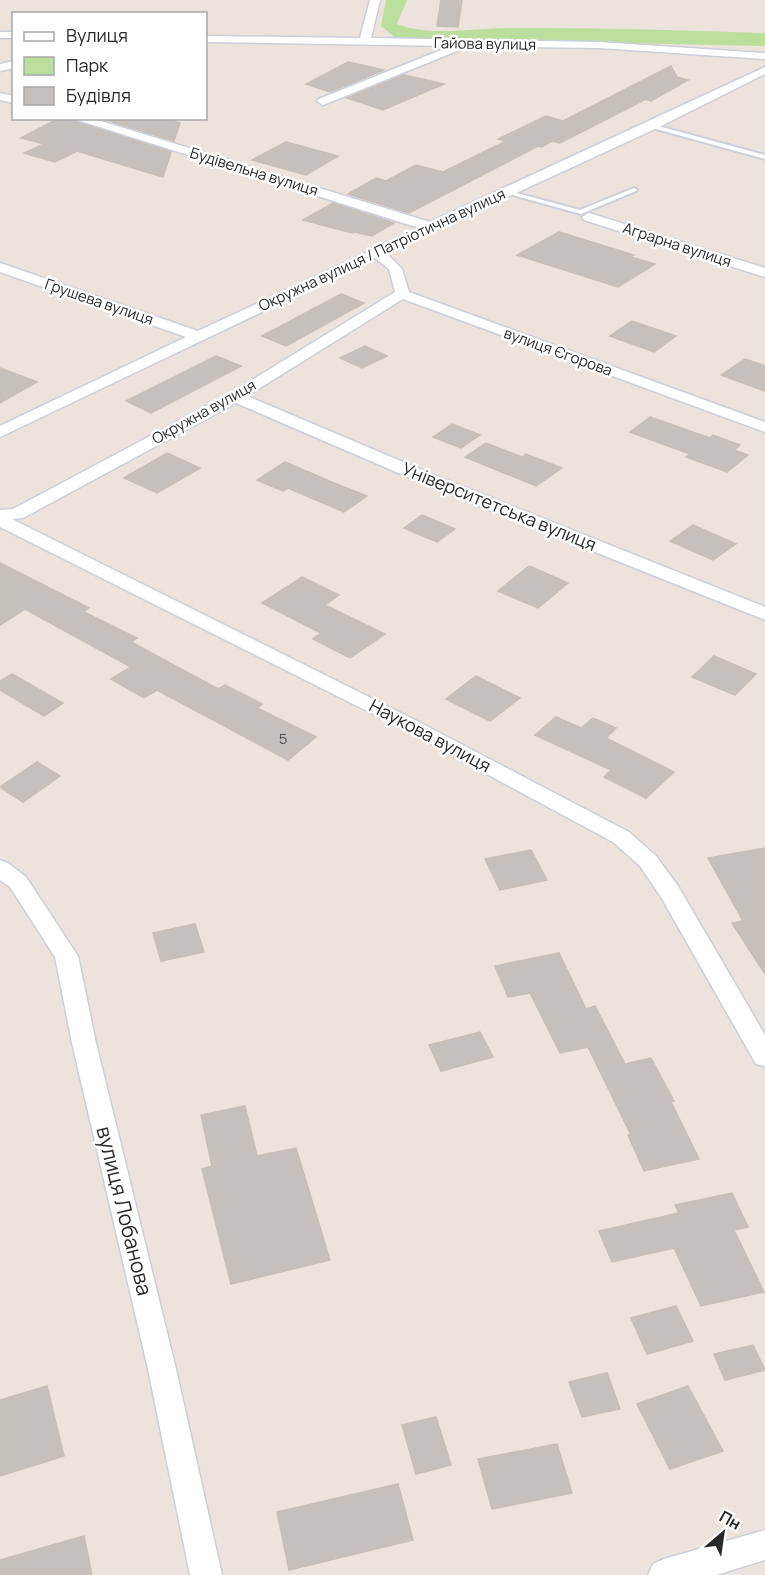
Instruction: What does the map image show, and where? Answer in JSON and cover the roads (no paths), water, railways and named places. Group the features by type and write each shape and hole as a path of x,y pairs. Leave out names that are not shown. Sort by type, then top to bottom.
{"street":[{"path":"365,42 375,0"},
{"name":"Гайова вулиця","path":"207,39 599,45 765,56"},
{"path":"323,101 467,44"},
{"name":"Окружна вулиця / Патріотична вулиця","path":"0,432 431,226 651,126 765,70"},
{"name":"Будівельна вулиця","path":"84,120 431,226"},
{"name":"Аграрна вулиця","path":"589,217 765,273"},
{"path":"375,253 393,262 402,294"},
{"name":"Грушева вулиця","path":"0,267 199,336"},
{"name":"Окружна вулиця","path":"0,515 17,514 235,397 402,294"},
{"name":"вулиця Єгорова","path":"402,294 765,427"},
{"name":"Університетська вулиця","path":"235,397 423,477 765,614"},
{"name":"Наукова вулиця","path":"0,520 410,725 621,837 648,861 670,892 765,1057"},
{"name":"вулиця Лобанова","path":"0,868 18,882 66,956 84,1043 162,1369 206,1575"},
{"path":"664,1575 765,1545"}],"lane":[{"path":"651,126 765,157"},
{"path":"505,192 581,212 634,190"}]}
